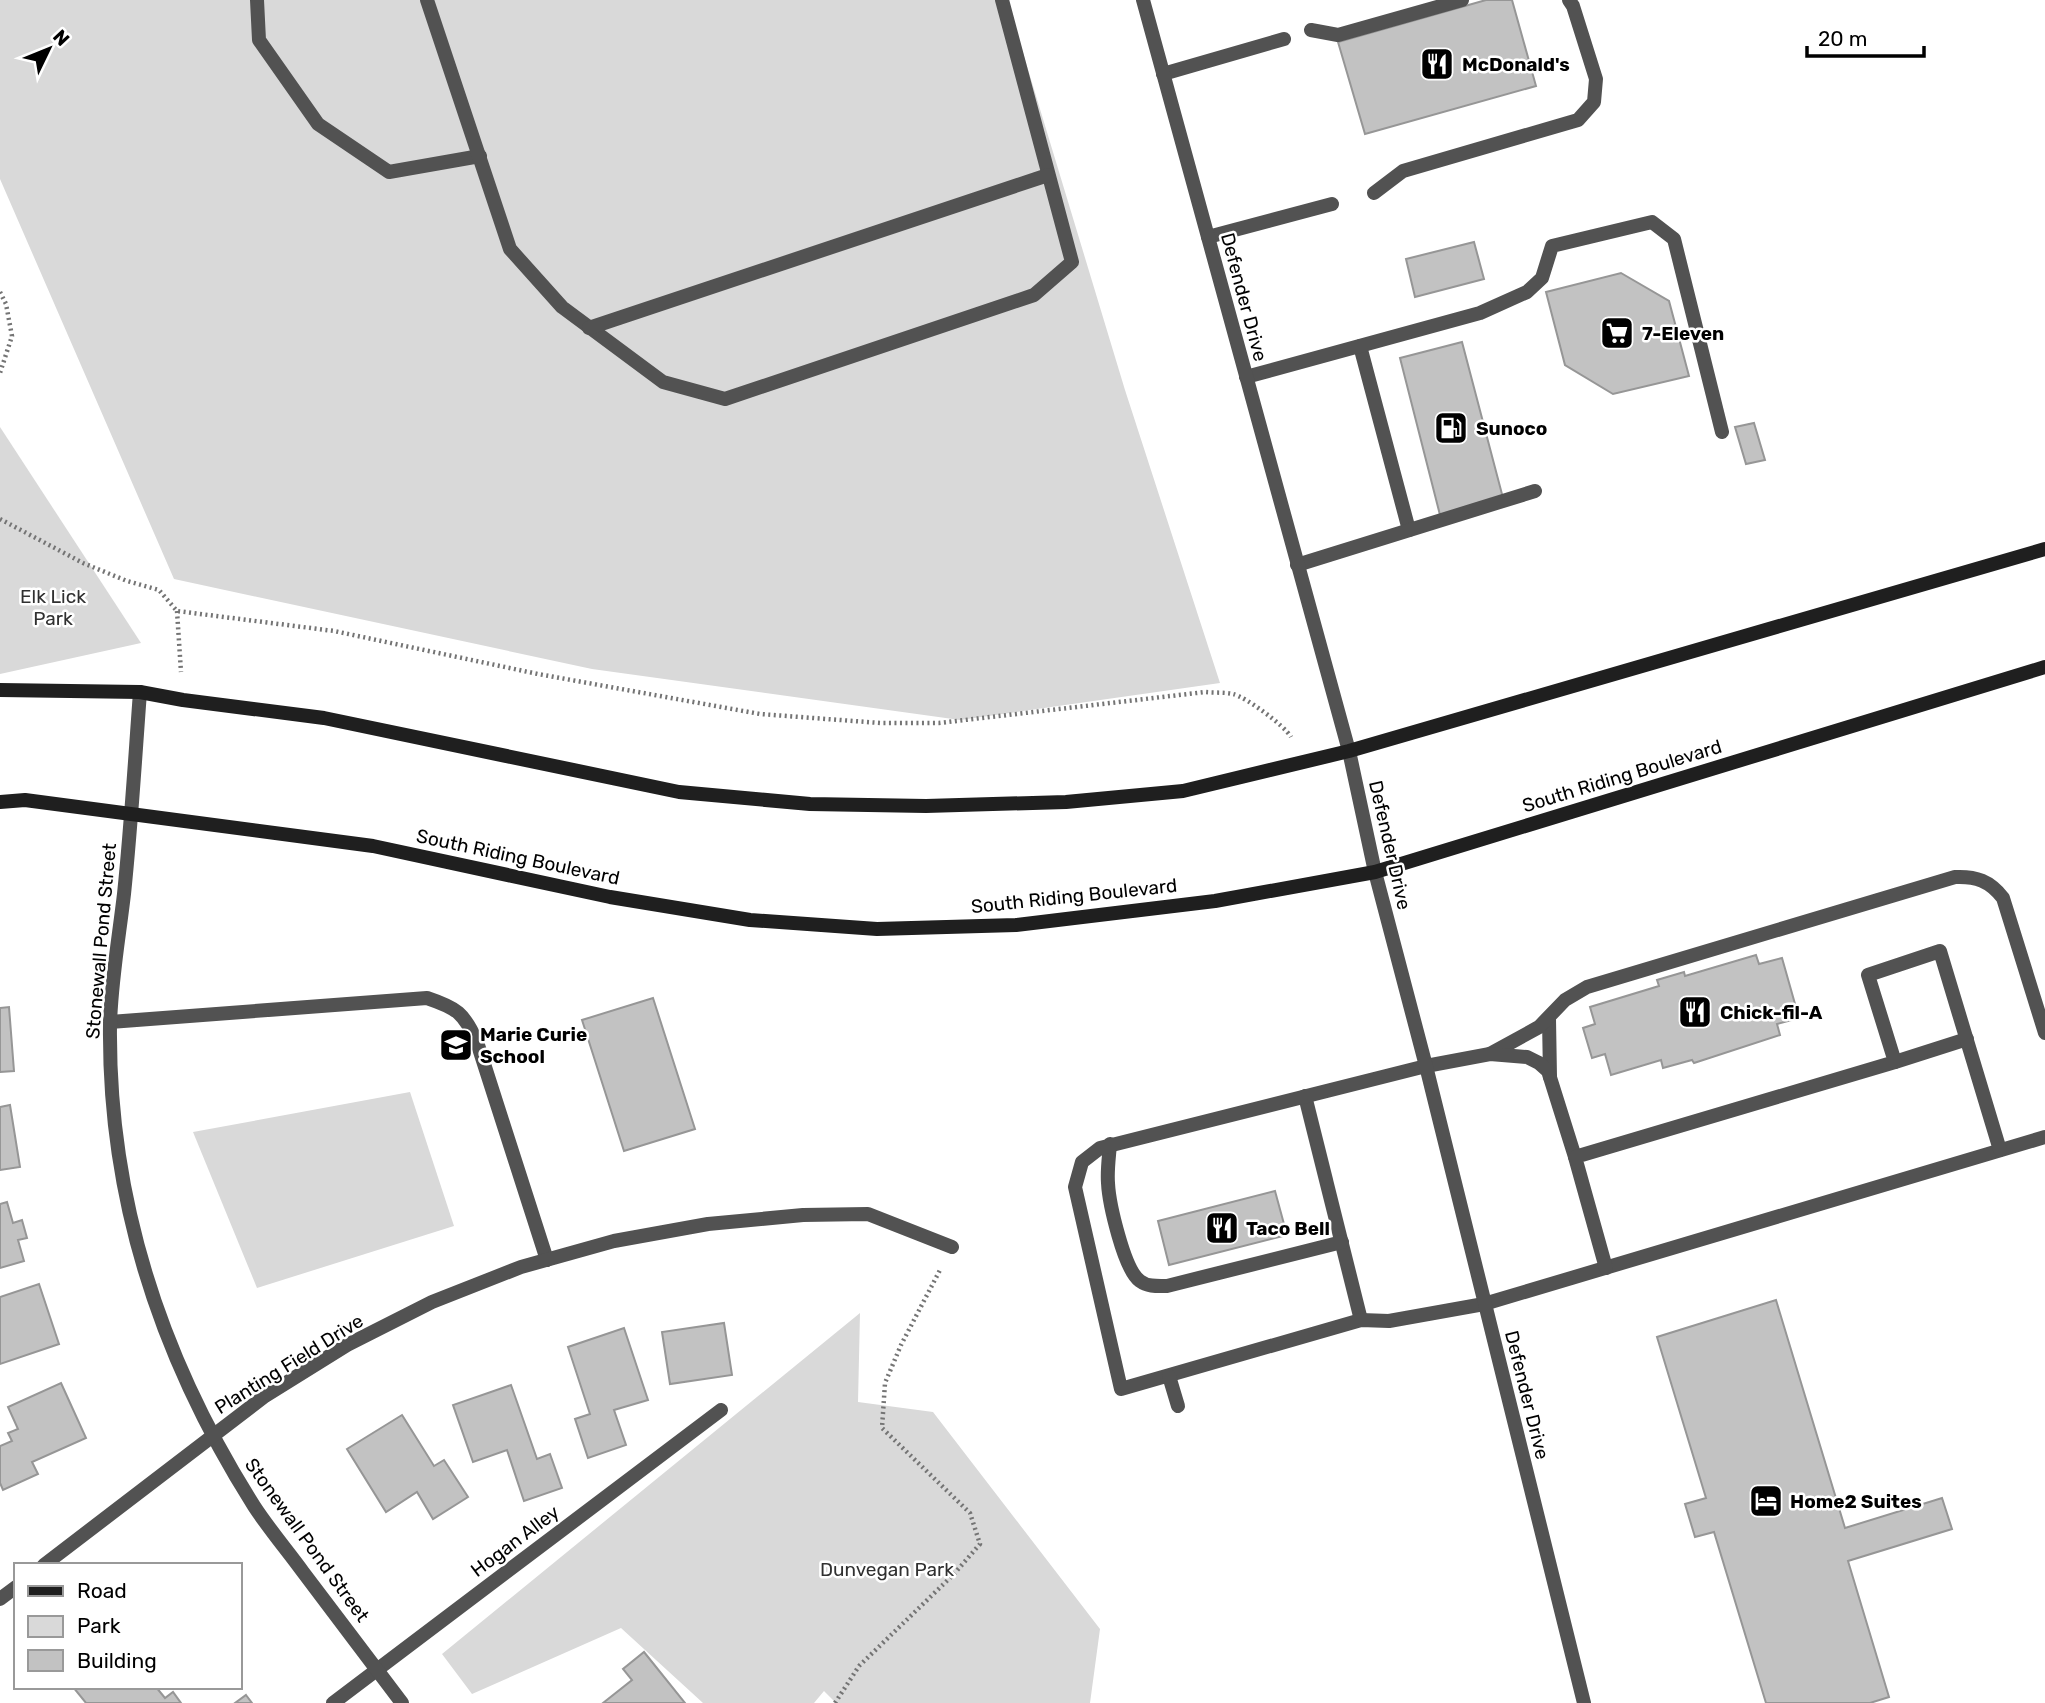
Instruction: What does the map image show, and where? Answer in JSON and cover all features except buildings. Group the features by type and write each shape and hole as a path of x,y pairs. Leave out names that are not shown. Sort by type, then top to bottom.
{"street":[{"path":"257,0 259,40 318,124 389,172 480,156"},
{"path":"427,0 510,249 562,307 663,382 725,399 1034,295 1072,262 1002,0"},
{"name":"Defender Drive","path":"1143,0 1349,751 1375,872 1426,1066 1584,1703"},
{"path":"1311,30 1338,34 1462,0"},
{"path":"1374,193 1404,171 1578,120 1594,102 1597,79 1569,0"},
{"path":"1163,74 1284,39"},
{"path":"589,328 1048,175"},
{"path":"1208,237 1332,204"},
{"path":"1246,377 1480,313 1527,292 1542,278 1552,246 1652,222 1674,239 1722,432"},
{"path":"1360,346 1409,530"},
{"path":"1297,565 1535,491"},
{"path":"0,690 140,692 183,701 324,719 679,793 810,804 926,806 1066,803 1183,792 1349,751 2045,549"},
{"name":"South Riding Boulevard","path":"0,802 25,800 373,846 610,897 750,920 877,929 1016,925 1215,901 1375,872 2045,667"},
{"name":"Stonewall Pond Street","path":"140,692 132,814 110,1022 111,1078 127,1205 152,1297 174,1357 212,1436 256,1508 402,1703"},
{"path":"1490,1054 1532,1031 1549,1019 1565,1000 1587,987 1955,877 1970,876 1994,887 2003,898 2045,1033"},
{"path":"1895,1062 1868,975 1940,950 2000,1150"},
{"path":"110,1022 427,998 451,1005 466,1018 477,1042 547,1260"},
{"path":"1549,1019 1550,1077"},
{"path":"1575,1157 1966,1039"},
{"path":"1605,1268 1548,1071 1527,1057 1490,1054 1426,1066 1110,1144 1090,1154 1082,1162 1075,1187 1121,1389 1361,1320 1389,1321 1484,1304 1605,1268 2000,1150 2045,1137"},
{"path":"1305,1096 1361,1320"},
{"path":"1110,1144 1110,1198 1130,1269 1138,1280 1147,1285 1167,1286 1342,1242"},
{"name":"Planting Field Drive","path":"47,1563 265,1396 347,1345 432,1302 522,1267 614,1241 708,1224 803,1215 868,1214 952,1248"},
{"path":"1169,1376 1178,1406"},
{"name":"Hogan Alley","path":"333,1703 721,1410"}],"path":[{"path":"0,292 6,304 12,336 0,373"},
{"path":"0,519 83,563 127,581 159,590 177,611 183,701"},
{"path":"177,611 334,631 538,674 773,715 880,723 939,723 1205,692 1235,694 1288,732 1304,762"},
{"path":"835,1703 859,1666 954,1574 980,1544 970,1513 882,1428 885,1383 901,1345 952,1248"}],"green space":[{"path":"0,0 1007,0 1125,390 1220,683 960,720 592,669 174,579 0,179"},
{"name":"Elk Lick Park","path":"0,427 141,643 0,674"},
{"path":"410,1092 454,1226 257,1288 193,1132"},
{"name":"Dunvegan Park","path":"860,1313 858,1402 933,1412 1100,1629 1090,1703 836,1703 824,1691 814,1703 703,1703 621,1628 472,1694 442,1654"}],"place":[{"name":"McDonald's","path":"1437,64"},
{"name":"7-Eleven","path":"1617,333"},
{"name":"Sunoco","path":"1451,428"},
{"name":"Chick-fil-A","path":"1695,1012"},
{"name":"Marie Curie School","path":"456,1045"},
{"name":"Taco Bell","path":"1222,1228"},
{"name":"Home2 Suites","path":"1766,1501"}]}
